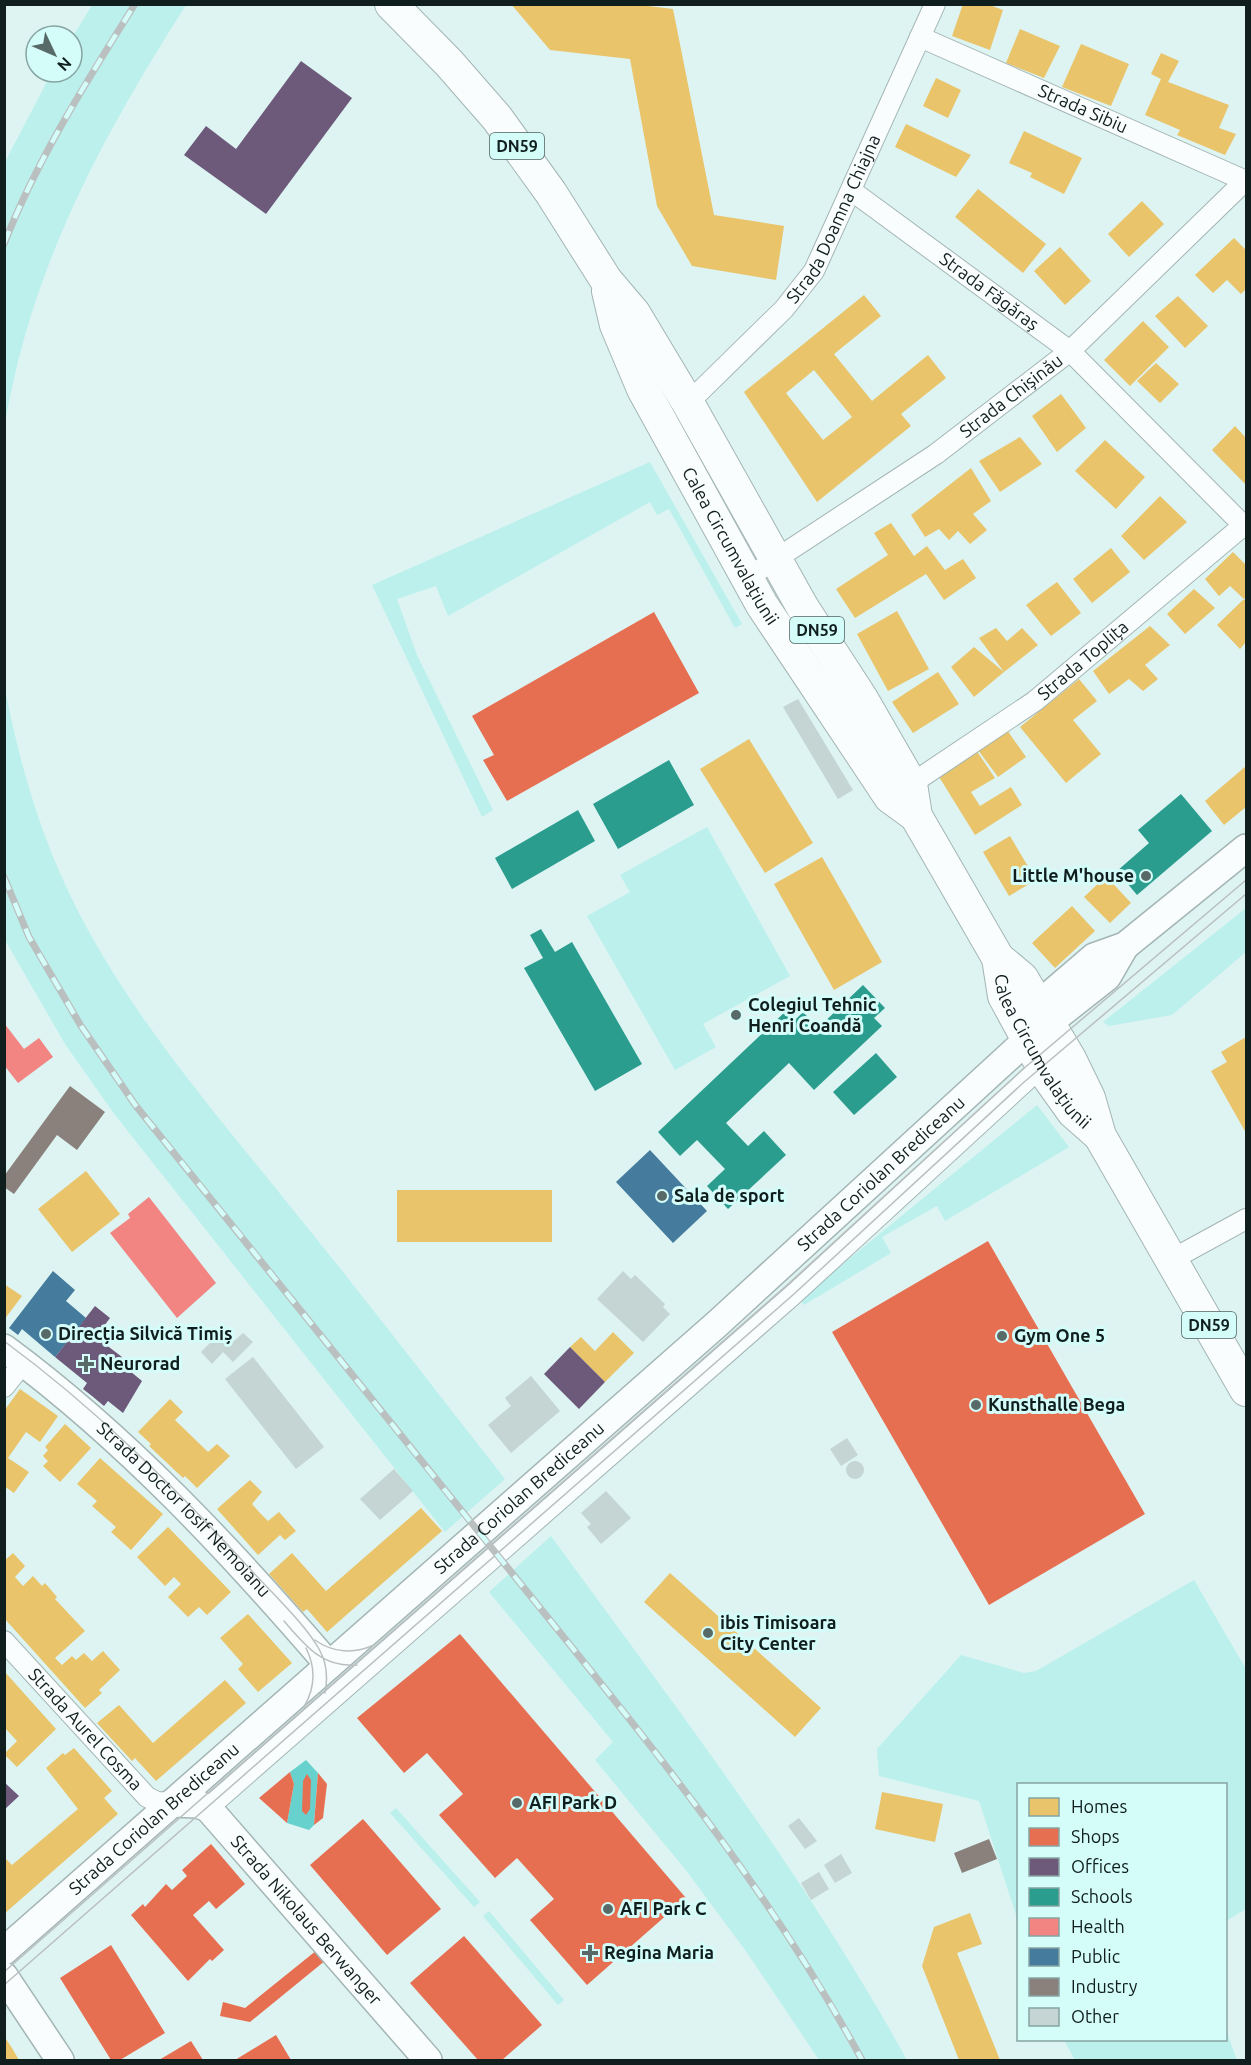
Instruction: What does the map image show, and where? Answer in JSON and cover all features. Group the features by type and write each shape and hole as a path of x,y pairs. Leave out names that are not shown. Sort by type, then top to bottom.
{"main road":[{"name":"Calea Circumvalațiunii","path":"395,6 497,118 551,193 606,280 634,313 688,403 775,560 862,699 911,784 916,816 998,958 1022,978 1038,1023 1042,1066 1073,1112 1101,1136"},
{"name":"Calea Circumvalațiunii","path":"606,280 616,325 643,388 747,578 775,626 890,797 916,816"},
{"name":"Calea Circumvalațiunii","path":"1038,1023 1089,1098 1101,1136 1246,1390"}],"street":[{"name":"Strada Doamna Chiajna","path":"688,403 784,309 814,271 935,4"},
{"name":"Strada Sibiu","path":"920,37 1246,181"},
{"name":"Strada Chișinău","path":"747,578 936,454 1070,351 1246,181"},
{"name":"Strada Făgăraș","path":"852,191 1070,351 1245,526"},
{"name":"Strada Toplița","path":"911,784 1035,701 1245,526"},
{"name":"Strada Coriolan Brediceanu","path":"4,1951 717,1324 1038,1023 1094,957 1125,946 1246,848"},
{"name":"Strada Coriolan Brediceanu","path":"208,1808 794,1294 1042,1066"},
{"path":"1171,1260 1246,1219"},
{"name":"Strada Doctor Iosif Nemoianu","path":"14,1355 94,1419 156,1477 252,1577 347,1685"},
{"path":"4,1388 14,1355"},
{"name":"Strada Aurel Cosma","path":"4,1641 147,1797 157,1802 172,1803"},
{"path":"172,1803 196,1804 208,1808"},
{"name":"Strada Nikolaus Berwanger","path":"208,1808 428,2061"},
{"path":"4,1976 60,2061"}],"shaded area":[{"path":"92,5 186,5 126,104 74,205 32,311 17,366 5,424 5,162 46,84 84,84 84,24 80,24"},
{"path":"650,462 742,624 735,628 669,509 657,515 650,502 448,616 436,586 397,599 417,655 493,810 482,817 372,585"},
{"path":"4,683 20,755 41,825 59,871 108,964 136,1008 199,1093 505,1479 445,1532 115,1115 65,1044 5,940"},
{"path":"707,827 790,976 703,1024 716,1047 675,1070 587,916 630,892 620,875"},
{"path":"1246,908 1246,952 1172,1015 1109,1026 1103,1022"},
{"path":"1037,1105 1069,1147 945,1221 937,1206 882,1237 891,1253 804,1305 800,1299"},
{"path":"551,1536 737,1792 782,1858 868,1991 907,2060 819,2060 748,1954 685,1869 595,1760 613,1742 489,1592"},
{"path":"1194,1580 1246,1669 1246,1909 1227,1920 1227,1783 1017,1783 1017,1918 979,1801 879,1776 877,1749 961,1655 1024,1673 1036,1671"},
{"path":"396,1808 480,1902 474,1907 390,1813"},
{"path":"489,1911 564,2000 558,2005 483,1916"},
{"path":"1227,2033 1237,2060 1075,2060 1065,2041 1227,2041"}],"water":[{"path":"306,1760 318,1773 314,1825 309,1830 287,1823 294,1784 290,1772"}],"building: Homes":[{"path":"511,4 632,4 673,9 714,215 784,226 776,280 692,266 657,206 630,59 550,50"},
{"path":"963,4 987,4 1003,10 990,50 952,36"},
{"path":"1020,29 1060,46 1044,78 1006,63"},
{"path":"1081,44 1129,64 1111,106 1062,87"},
{"path":"1161,53 1179,61 1168,82 1229,105 1219,128 1236,134 1225,155 1177,135 1180,130 1145,115 1161,79 1151,74"},
{"path":"936,78 961,90 948,118 923,106"},
{"path":"906,124 971,155 956,177 895,147"},
{"path":"1024,131 1082,158 1064,194 1030,177 1032,173 1009,163"},
{"path":"978,189 1046,244 1023,273 955,217"},
{"path":"1142,201 1164,224 1129,257 1108,234"},
{"path":"1234,238 1246,250 1246,289 1241,294 1227,280 1213,293 1195,275"},
{"path":"1060,247 1091,281 1065,305 1034,271"},
{"path":"864,295 881,316 834,354 872,401 928,355 946,378 901,414 911,426 817,502 744,392","holes":["814,370 852,417 823,440 786,393"]},
{"path":"1178,296 1208,326 1185,348 1155,316"},
{"path":"1143,321 1169,347 1130,386 1104,360"},
{"path":"1156,363 1179,384 1160,403 1137,381"},
{"path":"1061,394 1086,428 1057,452 1032,416"},
{"path":"1235,426 1246,438 1246,485 1212,450"},
{"path":"1020,437 1042,464 1000,492 979,461"},
{"path":"1105,440 1145,477 1116,509 1075,471"},
{"path":"971,468 991,501 973,514 987,530 970,544 958,531 949,540 939,529 925,537 911,515"},
{"path":"1160,496 1187,522 1144,560 1121,536"},
{"path":"891,523 914,556 927,546 945,570 963,559 976,578 944,600 926,574 855,618 836,589 888,555 874,533"},
{"path":"1111,548 1130,572 1092,603 1073,579"},
{"path":"1233,552 1246,565 1246,597 1244,599 1230,586 1219,596 1205,579"},
{"path":"1057,582 1081,613 1051,636 1026,605"},
{"path":"1194,589 1215,608 1185,634 1167,614"},
{"path":"1244,599 1246,602 1246,642 1240,649 1217,625"},
{"path":"897,611 929,669 888,691 857,634"},
{"path":"1150,626 1170,645 1145,665 1158,679 1143,691 1129,679 1109,694 1093,671"},
{"path":"996,628 1007,641 1022,628 1038,645 1004,672 979,638"},
{"path":"974,647 1004,672 974,697 951,667"},
{"path":"938,672 959,704 913,733 892,702"},
{"path":"1079,679 1097,701 1073,720 1101,754 1066,783 1020,727"},
{"path":"1007,730 1026,757 998,777 978,750"},
{"path":"749,739 813,843 765,873 700,769"},
{"path":"974,747 995,778 971,792 980,806 1011,787 1022,805 975,835 936,772"},
{"path":"1246,766 1246,807 1224,825 1205,801"},
{"path":"1010,836 1036,880 1009,896 983,852"},
{"path":"822,857 882,962 834,990 774,884"},
{"path":"1106,876 1131,903 1110,923 1084,897"},
{"path":"1072,906 1095,931 1055,968 1032,943"},
{"path":"1246,1037 1246,1133 1211,1071 1227,1062 1221,1052"},
{"path":"86,1171 120,1214 72,1252 38,1209"},
{"path":"397,1190 552,1190 552,1242 397,1242"},
{"path":"4,1284 22,1296 4,1320"},
{"path":"613,1332 634,1353 605,1382 570,1347 581,1337 595,1351"},
{"path":"20,1389 58,1416 40,1442 26,1432 8,1458 29,1472 14,1493 4,1486 4,1411"},
{"path":"170,1399 183,1412 175,1420 208,1452 217,1444 230,1456 197,1488 149,1446 151,1444 138,1432"},
{"path":"65,1424 91,1448 60,1482 43,1466 48,1461 43,1456 48,1450 45,1447"},
{"path":"100,1458 163,1514 131,1550 111,1532 116,1527 92,1506 97,1501 77,1484"},
{"path":"250,1480 262,1492 252,1504 259,1512 268,1521 279,1512 296,1531 285,1540 280,1535 258,1555 217,1509"},
{"path":"421,1508 442,1531 327,1632 307,1609 303,1612 269,1574 292,1553 326,1591"},
{"path":"168,1527 231,1592 207,1615 199,1607 188,1617 168,1597 181,1584 174,1577 165,1586 137,1557"},
{"path":"13,1553 25,1566 15,1577 23,1586 33,1576 42,1586 45,1583 57,1597 55,1599 85,1631 55,1658 62,1665 72,1656 76,1660 84,1653 92,1661 103,1651 120,1670 99,1690 102,1693 85,1708 4,1618 4,1561"},
{"name":"ibis Timisoara City Center","path":"670,1573 821,1708 795,1737 644,1602"},
{"path":"248,1614 292,1663 258,1692 238,1669 243,1664 220,1638"},
{"path":"4,1671 56,1729 17,1767 4,1754 17,1741 4,1727"},
{"path":"225,1680 246,1703 156,1781 135,1758 132,1761 97,1723 119,1705 153,1743"},
{"path":"74,1748 112,1791 104,1798 118,1814 4,1914 4,1857 12,1865 78,1809 46,1768 63,1753 65,1755"},
{"path":"882,1792 943,1804 935,1842 875,1829"},
{"path":"970,1913 982,1944 957,1953 1000,2060 959,2060 922,1966 934,1927"},
{"path":"4,2036 12,2048 19,2060 4,2060"}],"building: Shops":[{"path":"654,612 699,693 507,801 483,760 494,755 472,716"},
{"path":"988,1241 1145,1514 989,1605 832,1332"},
{"path":"460,1634 686,1898 587,1985 530,1920 554,1899 517,1858 495,1878 439,1815 463,1794 427,1753 404,1773 357,1718"},
{"path":"290,1772 294,1784 287,1823 259,1798"},
{"path":"318,1773 327,1784 323,1818 314,1825"},
{"path":"307,1774 311,1780 310,1809 306,1815 302,1811 303,1781"},
{"path":"363,1819 441,1909 387,1955 310,1865"},
{"path":"211,1844 245,1884 216,1909 209,1901 193,1915 224,1950 212,1961 210,1959 188,1981 131,1915 143,1904 145,1907 166,1884 172,1890 187,1876 182,1870"},
{"path":"464,1936 542,2025 502,2060 478,2060 410,1983"},
{"path":"111,1945 165,2033 120,2060 111,2060 60,1978"},
{"path":"317,1950 326,1960 250,2022 220,2016 223,2002 245,2008"},
{"path":"276,2035 291,2060 235,2060"},
{"path":"191,2041 203,2060 159,2060"}],"building: Offices":[{"path":"301,61 352,98 266,214 184,155 206,126 236,149"},
{"path":"95,1306 110,1318 101,1330 110,1338 105,1344 122,1357 119,1362 142,1381 123,1413 108,1401 104,1406 83,1389 87,1383 55,1357"},
{"path":"570,1347 605,1382 579,1409 544,1374"},
{"path":"4,1782 19,1796 4,1810"}],"building: Schools":[{"path":"669,760 694,805 618,849 593,804"},
{"path":"1181,794 1212,831 1137,895 1117,871 1149,843 1138,830"},
{"path":"578,810 595,841 512,889 495,858"},
{"path":"541,929 555,952 572,942 642,1064 595,1091 524,968 543,958 530,935"},
{"name":"Colegiul Tehnic Henri Coandă","path":"863,985 885,1008 874,1018 882,1026 814,1090 789,1063 726,1123 748,1146 764,1131 786,1155 728,1209 707,1186 725,1169 697,1140 680,1156 658,1132 786,1011 795,1020 803,1012 818,1028"},
{"path":"876,1053 897,1077 854,1115 833,1092"}],"building: Health":[{"path":"4,1023 24,1049 39,1038 53,1057 18,1083 4,1065"},
{"path":"149,1197 216,1283 177,1318 110,1233 130,1218 128,1214"}],"building: Public":[{"name":"Sala de sport","path":"650,1150 707,1211 673,1243 616,1182"},
{"path":"53,1271 75,1290 66,1301 86,1318 55,1357 22,1329 18,1335 9,1328"}],"building: Industry":[{"path":"70,1086 105,1112 77,1150 57,1135 14,1194 4,1187 4,1176"},
{"path":"989,1839 997,1859 962,1873 954,1853"}],"building: Other":[{"path":"798,699 853,790 838,799 783,707"},
{"path":"623,1271 631,1279 635,1275 665,1304 663,1307 670,1314 643,1342 597,1299"},
{"path":"222,1331 233,1342 243,1333 253,1342 233,1362 223,1352 212,1364 201,1352"},
{"path":"253,1357 324,1447 296,1469 225,1379"},
{"path":"531,1376 560,1411 511,1453 488,1425 511,1406 505,1398"},
{"path":"847,1438 858,1455 841,1466 830,1449"},
{"path":"855,1461 861,1464 864,1470 861,1476 855,1479 849,1476 846,1470 849,1464"},
{"path":"394,1469 413,1491 380,1520 360,1499"},
{"path":"606,1491 631,1518 601,1544 587,1527 591,1524 581,1513"},
{"path":"799,1818 817,1841 805,1849 788,1826"},
{"path":"841,1854 852,1873 835,1883 824,1865"},
{"path":"819,1872 829,1889 811,1900 801,1883"}],"tram line":[{"path":"4,1972 786,1286 1022,1070 1246,880"},
{"path":"4,1985 794,1294 1023,1083 1246,894"},
{"path":"4,1341 70,1393 133,1450 287,1608 313,1639 322,1654 326,1671 325,1693"},
{"path":"284,1621 307,1646 324,1659 334,1663 357,1665"},
{"path":"315,1640 329,1648 344,1651 359,1650 374,1645"},
{"path":"304,1707 313,1678 313,1670 306,1648"}],"railway":[{"path":"4,244 47,151 135,4"},
{"path":"4,877 29,937 81,1026 136,1106 600,1682 694,1803 783,1928 824,1993 862,2060"}],"place":[{"name":"Little M'house","path":"1146,876"},
{"name":"Colegiul Tehnic Henri Coandă","path":"736,1015"},
{"name":"Sala de sport","path":"662,1196"},
{"name":"Direcția Silvică Timiș","path":"46,1334"},
{"name":"Gym One 5","path":"1002,1336"},
{"name":"Neurorad","path":"86,1364"},
{"name":"Kunsthalle Bega","path":"976,1405"},
{"name":"ibis Timisoara City Center","path":"708,1633"},
{"name":"AFI Park D","path":"517,1803"},
{"name":"AFI Park C","path":"608,1909"},
{"name":"Regina Maria","path":"590,1953"}]}
